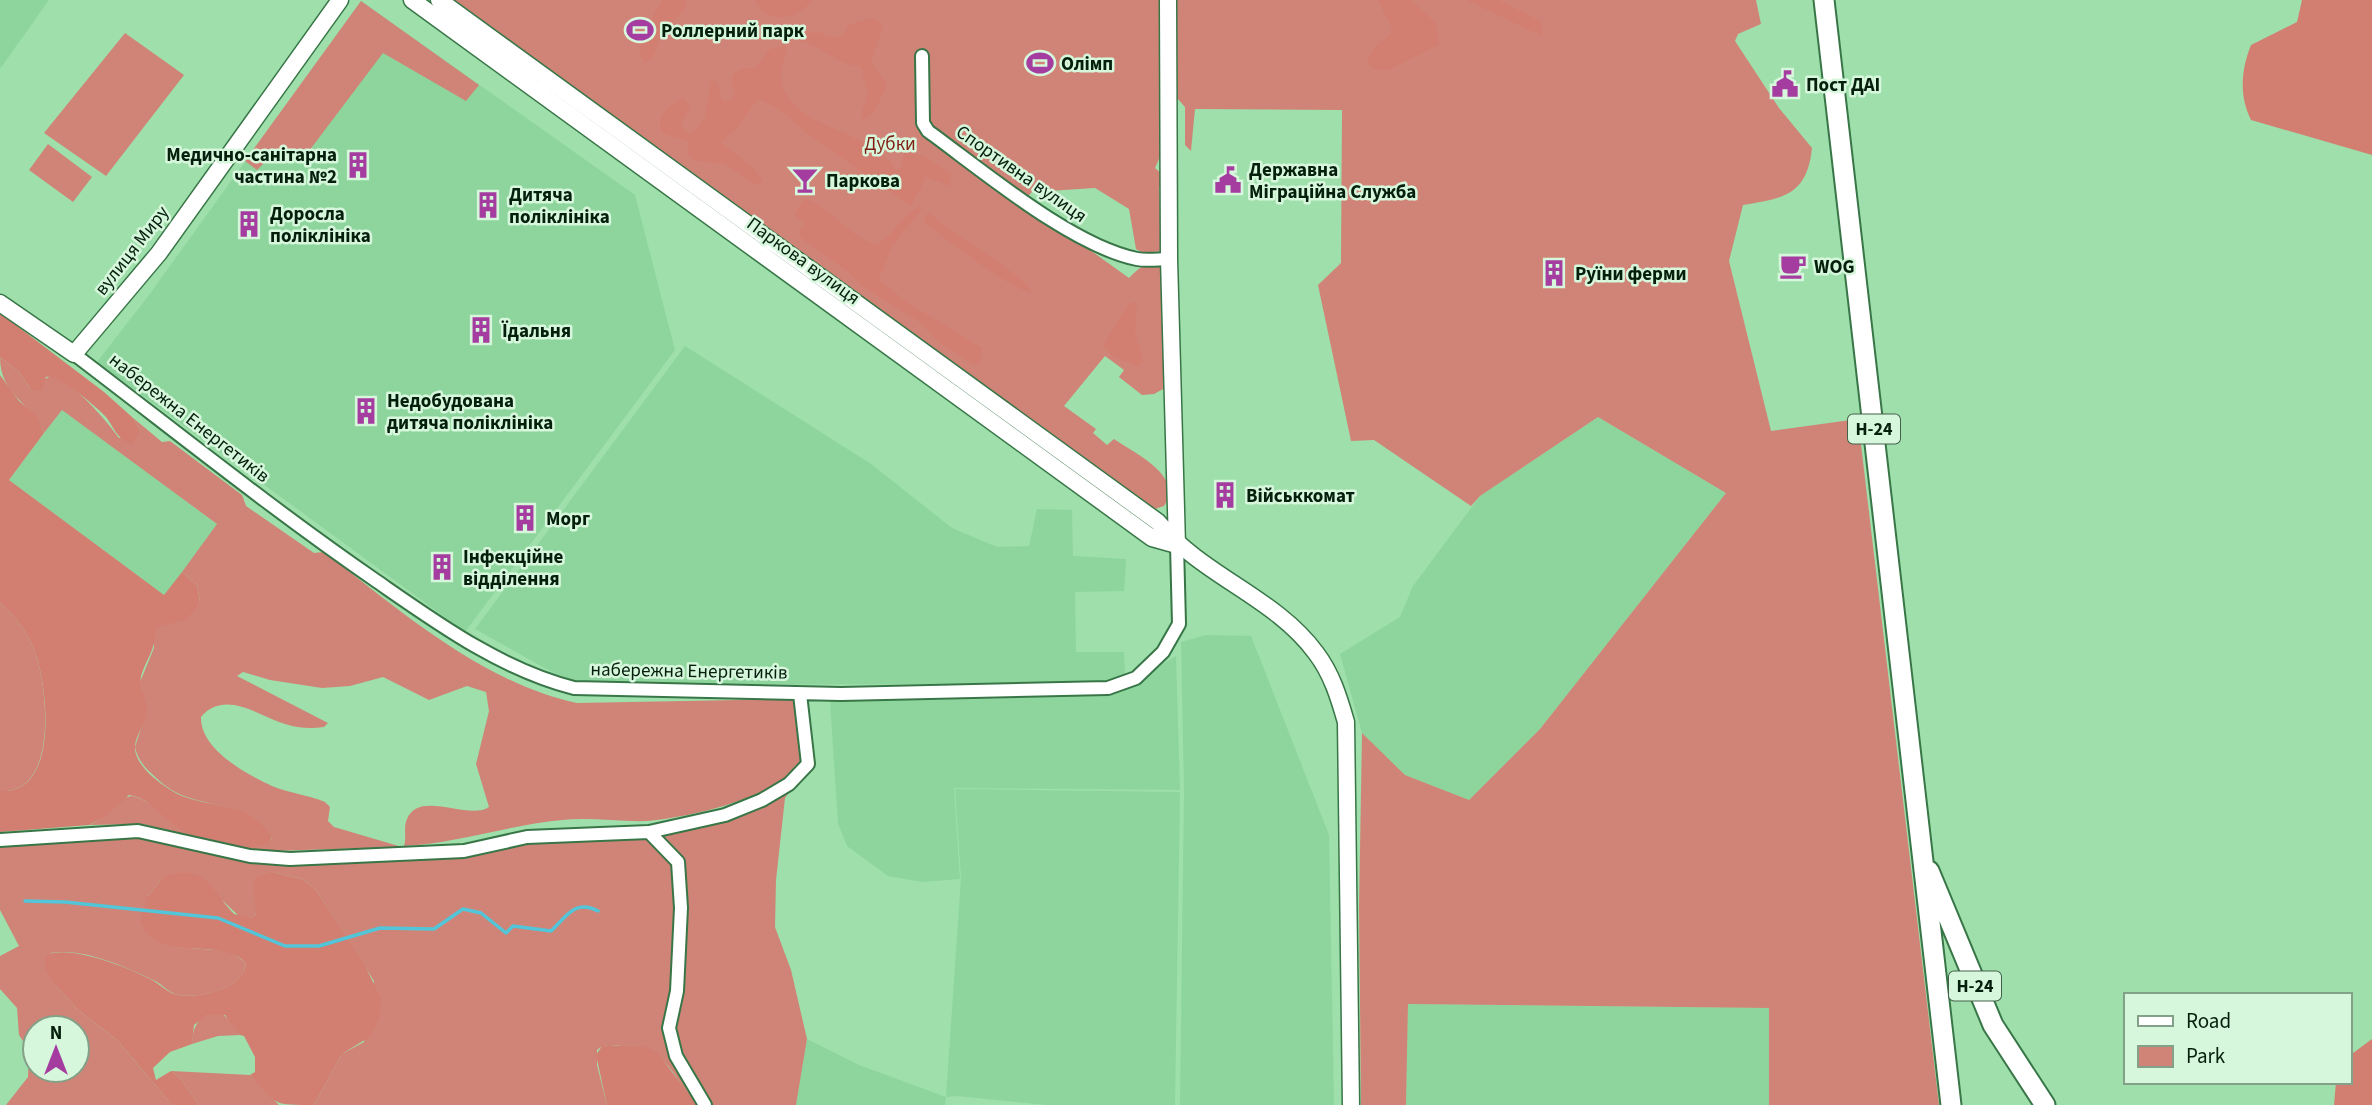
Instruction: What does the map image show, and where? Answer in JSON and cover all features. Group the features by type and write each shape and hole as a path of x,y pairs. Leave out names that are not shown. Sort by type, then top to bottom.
{"main road":[{"name":"Н-24","path":"1824,0 1922,858 1993,1025 2045,1105"},
{"path":"1922,858 1951,1105"}],"street":[{"name":"вулиця Миру","path":"74,354 159,253 340,0"},
{"name":"Паркова вулиця","path":"412,0 1152,538 1177,545"},
{"name":"Паркова вулиця","path":"439,0 1158,523 1177,545"},
{"path":"1168,0 1170,259 1177,545 1286,621 1316,653 1338,695 1346,722 1348,759 1351,1105"},
{"name":"Спортивна вулиця","path":"922,56 923,123 928,131 1013,192 1091,243 1139,259 1170,259"},
{"name":"набережна Енергетиків","path":"0,303 74,354 253,492 458,638 548,681 574,688 800,694 1108,688 1136,678 1163,652 1179,624 1177,545"},
{"path":"0,840 138,831 250,856 290,859 464,850 527,837 649,832 725,814 762,800 789,784 808,764 800,694"},
{"path":"649,832 669,849 678,862 681,908 677,991 669,1028 676,1056 705,1105"}],"shaded area":[{"path":"0,0 49,0 0,69"},
{"path":"662,0 685,0 686,8 663,33 652,59 644,63 639,47 641,39"},
{"path":"755,0 813,0 799,12 783,18 768,14"},
{"path":"1378,0 1411,0 1436,23 1439,45 1389,70 1374,69 1368,64 1371,53 1392,30"},
{"path":"1466,0 1499,0 1541,21 1542,36"},
{"path":"2302,0 2372,0 2372,155 2251,120 2243,83 2251,45 2297,22"},
{"path":"361,1 635,195 675,350 465,632 97,362 149,295"},
{"path":"872,18 883,26 871,62 887,85 874,113 863,120 861,115 868,94 861,67 844,63 795,39 798,34 819,32 836,38 844,34 850,24"},
{"path":"786,45 781,80 791,101 804,113 872,147 886,157 896,170 901,168 904,153 928,159 951,173 950,186 926,177 912,205 909,205 806,133 784,113 761,100 755,103 737,129 721,142 755,169 762,180 758,186 724,164 693,160 688,154 689,142 662,133 661,116 683,98 690,106 681,126 690,135 705,118 711,80 717,82 722,100 732,100 735,94 731,80 734,73 743,68 756,68 770,49"},
{"path":"804,199 823,208 866,241 877,244 908,214 920,207 920,212 892,246 879,279 904,300 982,348 980,363 973,364 939,342 918,321 866,289 848,272 801,238 798,232 805,224 794,214"},
{"path":"926,214 931,214 1003,265 1027,285 1031,292 1022,290 994,274 961,250 924,222"},
{"path":"1137,301 1135,332 1143,360 1138,367 1111,355 1103,346 1128,304"},
{"path":"0,313 104,392 132,417 140,429 133,444 120,437 95,406 52,377 46,377 42,391 31,390 19,372 0,357"},
{"path":"685,346 871,464 952,528 997,547 1029,546 1037,509 1072,510 1073,556 1126,559 1124,591 1075,592 1076,652 1124,652 1125,678 1090,682 945,684 575,685 475,629"},
{"path":"0,375 19,401 36,415 44,433 9,480 164,595 182,572 197,585 200,602 187,619 155,628 153,646 141,678 147,710 135,746 139,761 160,782 182,796 232,808 254,817 272,837 269,844 246,848 207,841 184,831 148,803 129,795 106,816 89,825 0,832 0,791 19,788 32,776 45,738 45,714 44,692 33,647 12,614 0,603"},
{"path":"62,409 218,525 165,596 9,480"},
{"path":"1598,417 1726,493 1540,729 1469,800 1405,775 1362,733 1340,654 1400,617 1413,586 1480,496"},
{"path":"1206,635 1251,636 1329,835 1334,1105 1180,1105 1184,791 1181,642"},
{"path":"1176,656 1180,790 954,788 960,879 922,882 888,876 847,846 838,824 830,700 988,699 1116,692"},
{"path":"955,789 1180,792 1175,1105 1046,1105 946,1097 961,878"},
{"path":"273,872 302,879 316,890 365,966 381,998 380,1016 371,1036 342,1054 314,1105 300,1105 282,1103 271,1098 250,1075 255,1072 255,1057 244,1036 240,1035 225,1015 208,1015 194,1025 192,1044 170,1052 153,1068 156,1080 171,1071 180,1078 199,1105 172,1105 117,1040 91,1020 91,1014 83,1014 77,1009 57,987 45,968 46,956 68,953 113,963 178,995 197,995 219,990 238,980 246,963 234,955 220,951 173,947 159,942 148,934 140,920 148,896 163,877 178,873 199,876 213,888 234,914 253,918 256,914 253,886 256,877"},
{"path":"1408,1004 1770,1008 1769,1105 1406,1105"},
{"path":"807,1039 859,1065 946,1097 945,1105 796,1105"},
{"path":"2372,1039 2372,1105 2334,1105 2336,1084 2351,1084 2351,1055"},
{"path":"602,1046 645,1047 657,1052 697,1105 607,1105 596,1055"}],"green space":[{"name":"Дубки","path":"450,0 1160,0 1163,150 1155,168 1163,175 1164,182 1159,187 1161,229 1167,236 1162,251 1143,253 1136,249 1129,209 1095,188 1032,192 1023,202 1129,278 1146,265 1166,267 1165,388 1154,394 1142,395 1119,377 1124,370 1105,356 1064,406 1096,429 1093,433 1107,445 1114,439 1144,458 1163,475 1169,495 1164,506 1152,510"},
{"path":"1175,0 1756,0 1761,24 1738,34 1735,41 1779,108 1812,148 1805,176 1791,192 1770,200 1743,205 1729,261 1771,431 1858,419 1939,1105 1769,1105 1769,1008 1408,1004 1406,1105 1361,1105 1359,909 1362,733 1405,775 1469,800 1540,729 1726,493 1598,417 1480,496 1471,506 1374,440 1351,441 1318,285 1341,263 1342,110 1195,109 1191,151 1185,145 1185,107 1177,98"},
{"path":"361,1 479,85 466,101 383,53 309,151 268,159 257,170 245,161"},
{"path":"125,33 184,75 106,176 44,133"},
{"path":"48,144 92,177 73,202 29,170"},
{"path":"0,357 19,372 31,390 48,377 61,379 89,402 119,438 140,429 132,417 162,442 170,441 242,495 246,506 314,553 324,552 443,642 508,679 577,703 796,699 803,760 792,773 755,795 686,815 647,821 562,820 404,846 406,822 413,810 422,806 469,811 489,807 476,764 489,711 486,692 467,686 429,700 383,677 350,686 322,688 270,680 243,672 237,676 328,723 324,727 304,728 242,707 221,705 210,709 201,717 208,740 216,750 250,775 272,786 325,802 330,807 328,821 334,827 402,847 270,851 248,850 230,845 259,846 272,838 257,820 248,814 171,790 146,768 135,747 146,712 140,682 154,648 154,627 200,602 197,585 182,572 217,524 62,410 44,433 32,413 10,390 1,370"},
{"path":"0,603 21,626 33,647 44,692 45,714 40,759 32,776 19,788 0,791"},
{"path":"799,778 785,798 776,880 775,927 791,970 807,1039 796,1105 697,1105 660,1057 638,1048 613,1045 597,1050 597,1065 607,1105 314,1105 342,1054 364,1042 374,981 316,890 302,879 273,872 254,918 240,917 223,901 163,877 148,896 175,947 230,951 246,963 244,972 230,986 197,995 178,995 144,976 104,959 76,953 51,953 57,987 83,1014 21,1014 21,1038 17,1008 0,989 0,956 19,946 0,910 0,845 145,838 267,863 298,866 463,854 509,843 628,833 733,811"},
{"path":"132,796 150,804 191,834 201,838 143,824 89,825 122,800"},
{"path":"220,1012 232,1022 240,1035 218,1036 192,1044 198,1022 207,1015"},
{"path":"91,1020 117,1040 172,1105 6,1105 22,1084 91,1084"},
{"path":"171,1071 250,1075 279,1105 199,1105 180,1078"}],"waterway":[{"path":"25,901 65,902 218,918 285,946 319,946 380,928 434,929 463,909 481,913 506,933 513,926 551,931 577,908 598,911"}],"place":[{"name":"Роллерний парк","path":"640,30"},
{"name":"Олімп","path":"1040,63"},
{"name":"Пост ДАІ","path":"1785,84"},
{"name":"Медично-санітарна частина №2","path":"358,165"},
{"name":"Паркова","path":"805,180"},
{"name":"Державна Міграційна Служба","path":"1228,180"},
{"name":"Дитяча поліклініка","path":"488,205"},
{"name":"Доросла поліклініка","path":"249,224"},
{"name":"WOG","path":"1793,266"},
{"name":"Руїни ферми","path":"1554,273"},
{"name":"Їдальня","path":"481,330"},
{"name":"Недобудована дитяча поліклініка","path":"366,411"},
{"name":"Військкомат","path":"1225,495"},
{"name":"Морг","path":"525,518"},
{"name":"Інфекційне відділення","path":"442,567"}]}
